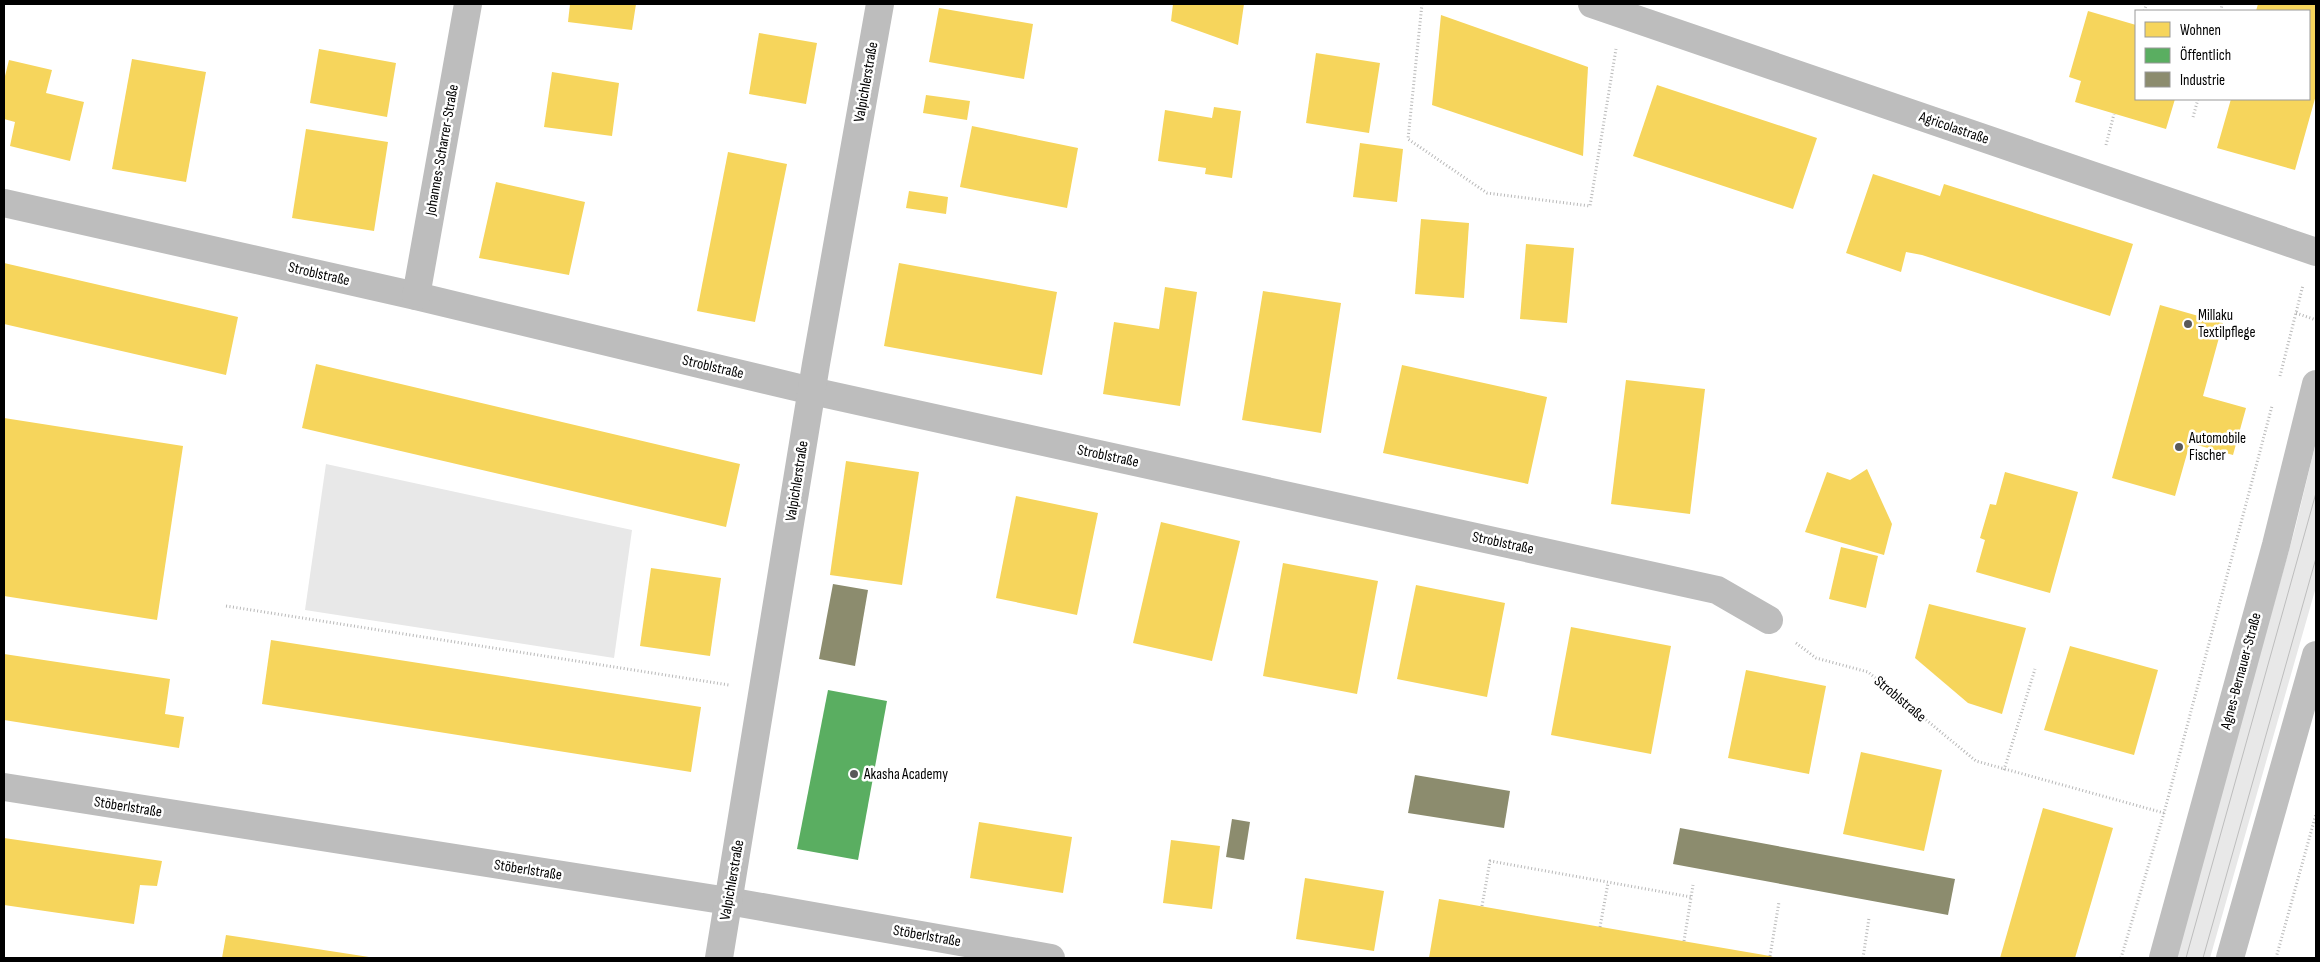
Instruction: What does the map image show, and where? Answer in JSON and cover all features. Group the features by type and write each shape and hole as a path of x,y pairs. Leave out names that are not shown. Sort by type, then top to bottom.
{"main road":[{"name":"Agnes-Bernauer-Straße","path":"2163,958 2276,545 2316,384"},
{"path":"2230,958 2316,655"}],"street":[{"name":"Johannes-Scharrer-Straße","path":"416,296 468,4"},
{"name":"Valpichlerstraße","path":"719,958 812,391 880,4"},
{"name":"Agricolastraße","path":"1592,4 2314,251"},
{"name":"Stroblstraße","path":"4,203 416,296 812,391 1716,590 1769,620"},
{"name":"Stöberlstraße","path":"4,787 728,901 1051,958"}],"path":[{"path":"1422,4 1408,139 1487,193 1590,206 1616,46"},
{"path":"2193,117 2198,100"},
{"path":"2104,154 2114,114"},
{"path":"2279,379 2314,251"},
{"path":"2296,313 2316,320"},
{"path":"2121,958 2164,813 2274,398"},
{"path":"226,606 732,685"},
{"name":"Stroblstraße","path":"1769,620 1816,658 1868,672 1976,761 2164,813"},
{"path":"2004,770 2035,669"},
{"path":"2276,958 2316,814"},
{"path":"1482,906 1490,861 1691,897"},
{"path":"1600,927 1608,883"},
{"path":"1684,941 1694,886"},
{"path":"1770,956 1779,902"},
{"path":"1863,958 1868,918"}],"shaded area":[{"path":"2316,442 2316,587 2210,958 2174,958 2295,529"},
{"path":"326,464 632,530 614,658 305,610"}],"building: Wohnen":[{"path":"570,4 636,4 632,30 568,22"},
{"path":"1173,4 1244,4 1238,45 1171,21"},
{"path":"2258,4 2316,4 2316,95 2295,170 2217,148 2231,100 2310,100 2310,10 2256,10"},
{"path":"939,8 1033,24 1024,79 929,62"},
{"path":"2088,11 2135,25 2135,100 2175,100 2166,129 2075,102 2081,81 2069,77"},
{"path":"1441,15 1588,67 1583,156 1432,105"},
{"path":"759,33 817,43 806,104 749,94"},
{"path":"319,49 396,63 387,117 310,103"},
{"path":"1316,53 1380,63 1369,133 1306,123"},
{"path":"132,59 206,72 186,182 112,169"},
{"path":"9,60 52,70 46,93 84,102 70,161 10,146 15,122 4,119 4,80"},
{"path":"552,72 619,83 612,136 544,127"},
{"path":"1657,85 1817,138 1793,209 1633,156"},
{"path":"926,95 970,101 967,120 923,113"},
{"path":"1214,107 1241,111 1232,178 1205,174 1206,168 1158,161 1165,110 1212,118"},
{"path":"972,126 1078,148 1067,208 960,187"},
{"path":"306,129 388,142 374,231 292,218"},
{"path":"1360,143 1403,149 1397,202 1353,197"},
{"path":"728,152 787,164 755,322 697,311"},
{"path":"1873,174 1940,196 1944,184 2133,244 2110,316 1922,255 1906,252 1901,272 1846,253"},
{"path":"496,182 585,202 569,275 479,258"},
{"path":"909,191 948,197 946,214 906,208"},
{"path":"1421,219 1469,223 1464,298 1415,294"},
{"path":"1526,244 1574,248 1567,323 1520,319"},
{"path":"4,263 238,317 226,375 4,324"},
{"path":"899,263 1057,292 1042,375 884,346"},
{"path":"1165,287 1197,292 1180,406 1103,394 1114,322 1159,329"},
{"path":"1263,291 1341,303 1321,433 1242,420"},
{"path":"2160,305 2223,323 2203,396 2246,408 2233,455 2190,443 2175,496 2112,478"},
{"path":"316,364 740,464 726,527 302,428"},
{"path":"1402,365 1547,397 1528,484 1383,453"},
{"path":"1626,380 1705,389 1690,514 1611,504"},
{"path":"4,418 183,446 157,620 4,596"},
{"path":"846,461 919,472 902,585 830,575"},
{"path":"1867,469 1892,524 1884,555 1805,532 1827,472 1850,480"},
{"path":"2005,472 2078,492 2050,593 1976,572 1985,540 1980,538 1990,504 1996,505"},
{"path":"1016,496 1098,513 1077,615 996,598"},
{"path":"1161,522 1240,541 1212,661 1133,643"},
{"path":"1841,547 1878,556 1866,608 1829,599"},
{"path":"1283,563 1378,581 1357,694 1263,676"},
{"path":"651,568 721,578 710,656 640,646"},
{"path":"1416,585 1505,603 1487,697 1397,679"},
{"path":"1929,604 2026,628 2002,714 1968,703 1915,658"},
{"path":"1571,627 1671,646 1651,754 1551,735"},
{"path":"271,640 701,707 691,772 262,704"},
{"path":"2070,646 2158,670 2134,755 2044,730"},
{"path":"4,654 170,679 165,714 184,717 179,748 4,720"},
{"path":"1746,670 1826,686 1809,774 1728,758"},
{"path":"1861,752 1942,770 1924,851 1843,834"},
{"path":"2043,808 2113,828 2075,958 2000,958"},
{"path":"979,822 1072,837 1063,893 970,878"},
{"path":"4,838 162,861 157,886 140,885 134,924 4,905"},
{"path":"1171,840 1220,846 1212,909 1163,903"},
{"path":"1305,878 1384,891 1374,951 1296,939"},
{"path":"1439,899 1770,956 1776,958 1429,958"},
{"path":"226,935 369,957 369,958 222,958"}],"building: Öffentlich":[{"path":"828,690 887,701 858,860 797,849"}],"building: Industrie":[{"path":"833,584 868,590 855,666 819,659"},
{"path":"1415,775 1510,791 1504,828 1408,813"},
{"path":"1232,819 1250,822 1244,860 1226,857"},
{"path":"1680,828 1955,879 1948,915 1673,864"}],"tram line":[{"path":"2186,958 2316,493"},
{"path":"2203,958 2316,558"}],"place":[{"name":"Millaku Textilpflege","path":"2188,324"},
{"name":"Automobile Fischer","path":"2179,447"},
{"name":"Akasha Academy","path":"854,774"}]}
